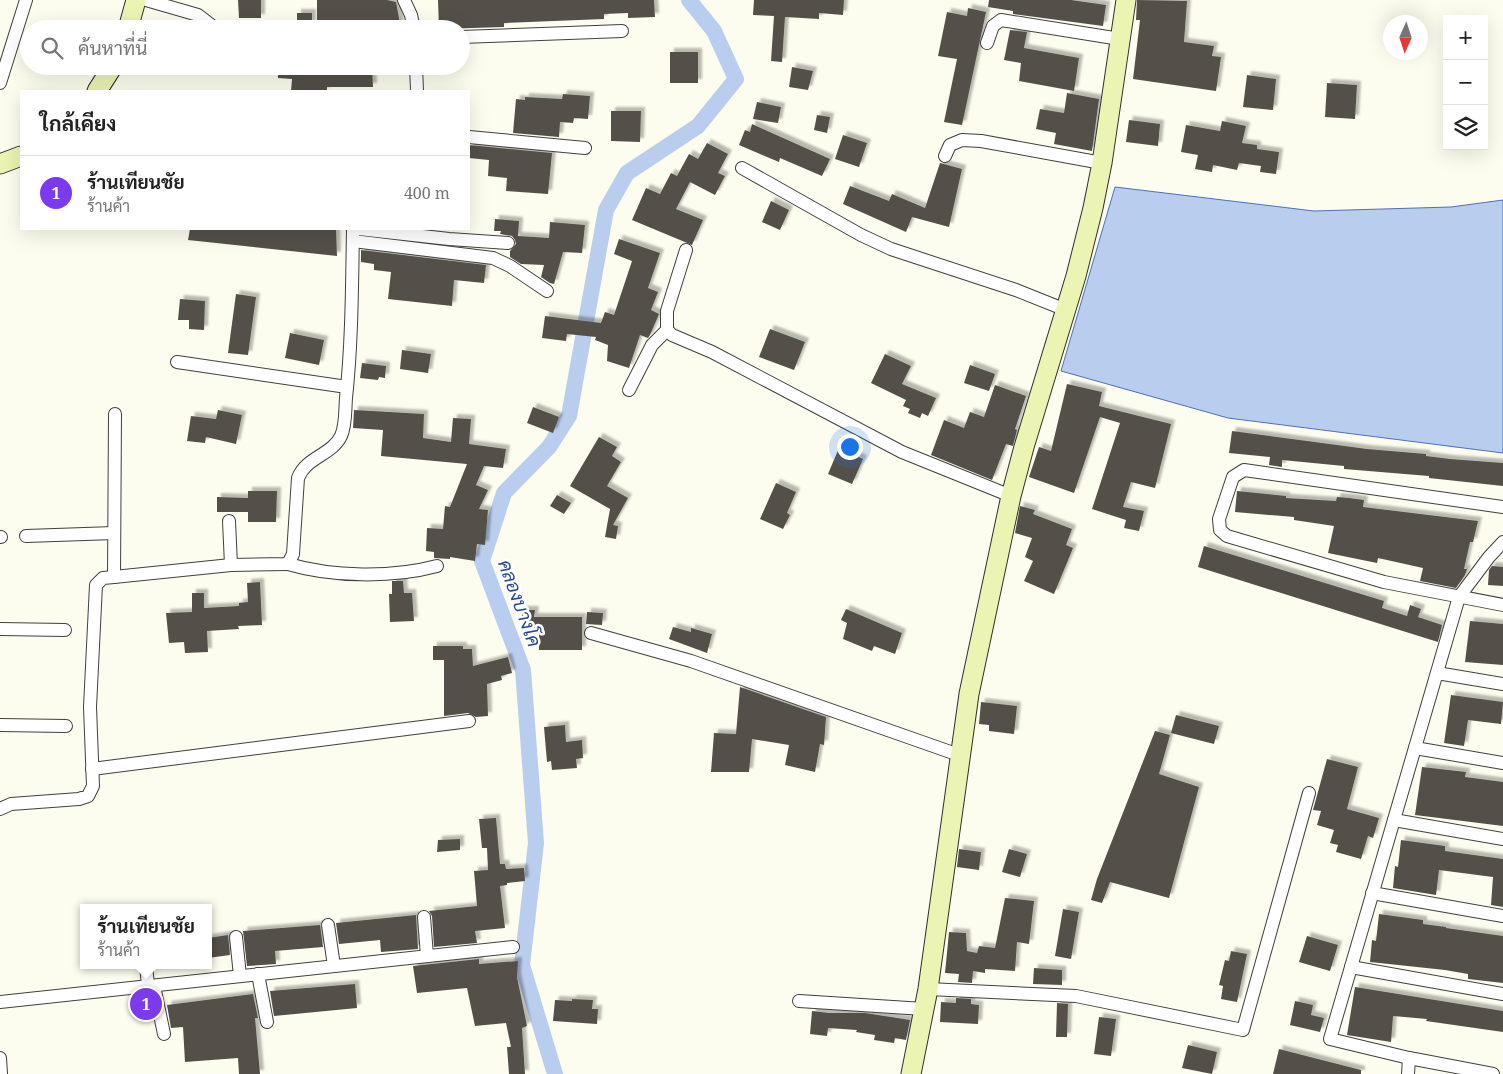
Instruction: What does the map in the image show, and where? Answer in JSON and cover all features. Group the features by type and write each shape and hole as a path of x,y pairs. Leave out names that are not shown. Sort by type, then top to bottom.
{"street":[{"path":"0,82 26,0"},
{"path":"130,20 136,0"},
{"path":"146,0 198,15 204,20"},
{"path":"404,0 412,20"},
{"path":"911,1074 928,989 959,755 969,694 1011,496 1087,234 1102,164 1126,0"},
{"path":"987,43 993,26 1001,20 1120,39"},
{"path":"470,37 622,31"},
{"path":"98,90 107,75"},
{"path":"416,75 417,90"},
{"path":"470,138 585,148"},
{"path":"945,156 950,145 955,141 981,141 1102,164"},
{"path":"0,164 20,156"},
{"path":"742,168 861,235 891,249 1016,290 1066,310"},
{"path":"370,230 508,243"},
{"path":"288,564 294,554 298,478 302,469 336,444 342,436 347,387 353,235 493,258 510,266 548,291"},
{"path":"629,390 652,345 667,330 667,311 686,250"},
{"path":"667,330 672,335 712,352 887,444 1011,496"},
{"path":"177,362 347,387"},
{"path":"114,577 115,414"},
{"path":"1503,507 1244,470 1234,477 1219,519 1220,530 1227,536 1384,582 1503,605"},
{"path":"230,521 230,565"},
{"path":"26,536 114,533"},
{"path":"1488,1074 1330,1039 1459,598 1488,557 1503,542"},
{"path":"0,809 11,804 79,799 88,796 93,786 90,707 96,585 103,578 230,565 288,564 307,570 374,574 412,573 437,566"},
{"path":"0,629 64,630"},
{"path":"591,633 691,661 959,755"},
{"path":"1437,672 1503,684"},
{"path":"92,770 469,721"},
{"path":"0,725 66,726"},
{"path":"1415,748 1503,763"},
{"path":"928,989 1076,996 1243,1030 1309,793"},
{"path":"1394,820 1503,839"},
{"path":"1372,894 1503,916"},
{"path":"424,917 427,956"},
{"path":"328,925 334,966"},
{"path":"236,936 240,976"},
{"path":"0,1002 513,947"},
{"path":"1351,967 1503,994"},
{"path":"147,969 164,1034"},
{"path":"258,974 267,1022"},
{"path":"799,1001 924,1009"},
{"path":"0,1058 1,1074"},
{"path":"1408,1074 1409,1058"}],"water":[{"path":"1115,187 1314,211 1451,207 1503,200 1503,453 1228,418 1061,371"}],"building":[{"path":"238,0 261,0 261,18 239,18"},
{"path":"317,0 387,0 396,2 399,20 317,20"},
{"path":"438,0 654,0 655,17 628,18 628,13 604,14 604,19 504,23 504,27 470,28 470,20 439,20"},
{"path":"754,0 844,0 843,15 819,13 819,19 785,17 782,62 771,61 774,16 753,15"},
{"path":"989,0 1071,0 1106,5 1103,26 1013,14 1013,11 988,7"},
{"path":"1137,0 1187,1 1184,42 1214,46 1212,56 1221,57 1216,91 1133,79 1140,20 1136,20"},
{"path":"968,8 986,12 962,125 944,122 957,59 938,56 947,12 967,16"},
{"path":"297,13 312,13 312,20 297,20"},
{"path":"1010,30 1027,32 1024,48 1079,58 1074,91 1019,81 1021,63 1004,60"},
{"path":"670,52 698,52 698,83 670,83"},
{"path":"792,67 813,71 808,90 789,87"},
{"path":"278,75 372,75 373,87 327,87 327,90 291,90 292,79 278,78"},
{"path":"1247,75 1276,79 1273,110 1243,107"},
{"path":"1327,83 1357,85 1355,119 1325,117"},
{"path":"1067,93 1099,99 1092,151 1054,144 1056,133 1036,129 1040,109 1064,113"},
{"path":"563,94 590,96 588,119 574,118 573,123 560,122 559,137 513,133 516,99 525,100 525,97 562,99"},
{"path":"757,102 781,107 778,123 753,119"},
{"path":"611,111 641,111 640,142 611,141"},
{"path":"817,115 830,117 827,133 814,130"},
{"path":"1129,120 1160,124 1158,146 1126,142"},
{"path":"1222,121 1246,126 1242,143 1257,145 1257,149 1279,152 1276,174 1260,172 1261,166 1239,163 1237,170 1213,165 1212,172 1195,169 1198,155 1181,152 1186,125 1220,131"},
{"path":"752,124 830,159 822,176 780,158 779,162 739,145 745,130 750,132"},
{"path":"843,135 867,143 859,167 835,159"},
{"path":"707,143 728,154 718,173 725,176 715,195 690,182 676,209 703,220 692,245 632,220 646,188 660,194 671,173 677,176 689,154 698,159"},
{"path":"470,145 552,153 548,194 506,191 507,178 488,176 489,160 470,158"},
{"path":"940,163 962,169 949,227 912,217 906,232 843,204 850,186 889,201 892,194 925,208"},
{"path":"771,201 789,210 780,230 762,222"},
{"path":"495,219 519,221 518,236 549,238 550,222 585,225 582,253 563,252 554,284 550,283 541,277 544,265 521,264 510,257 510,251 516,244 515,240 512,236 500,234 501,231 494,231"},
{"path":"190,230 336,230 337,256 188,240"},
{"path":"619,239 660,253 648,288 658,292 651,310 659,314 648,338 640,335 629,368 607,361 608,345 595,340 596,337 567,334 566,341 542,338 545,316 601,323 605,312 614,315 632,261 614,254"},
{"path":"361,250 486,265 484,283 454,280 452,306 388,299 391,272 374,270 374,264 361,262"},
{"path":"236,294 256,297 248,355 228,353"},
{"path":"180,299 205,301 204,330 189,329 189,320 178,320"},
{"path":"770,329 805,342 794,370 759,357"},
{"path":"290,333 324,340 319,365 285,358"},
{"path":"402,350 431,354 428,373 400,369"},
{"path":"885,354 911,366 902,384 936,398 928,416 922,413 920,418 908,413 910,409 903,406 906,400 871,383"},
{"path":"362,363 386,366 385,378 379,377 378,380 360,378"},
{"path":"970,365 995,374 989,391 964,383"},
{"path":"1067,384 1102,392 1099,406 1171,424 1155,488 1131,482 1123,507 1144,511 1139,531 1124,528 1126,520 1092,509 1120,423 1100,417 1074,493 1029,477 1039,447 1051,451"},
{"path":"995,385 1026,396 1015,429 1017,430 1013,446 1006,444 992,480 931,455 944,420 964,428 970,412 984,417"},
{"path":"533,407 559,417 553,433 527,423"},
{"path":"218,410 242,415 236,444 206,437 205,443 187,441 191,416 216,419"},
{"path":"354,410 424,414 423,438 451,442 453,418 471,419 469,444 506,449 503,468 484,466 476,485 488,490 479,509 488,510 485,545 477,544 475,561 450,557 450,559 434,558 434,552 426,551 427,528 443,529 445,506 450,507 467,464 381,456 383,430 353,428"},
{"path":"1232,431 1367,449 1426,454 1426,456 1450,459 1503,463 1503,486 1429,478 1429,476 1344,469 1344,466 1282,460 1282,467 1269,465 1270,457 1229,453"},
{"path":"599,437 617,447 612,456 621,462 607,486 628,498 613,525 618,526 616,539 605,537 610,509 570,486"},
{"path":"839,448 863,459 852,484 828,474"},
{"path":"776,483 796,492 787,513 790,515 783,529 760,519"},
{"path":"248,491 277,491 276,522 248,522 248,512 217,512 217,497 248,498"},
{"path":"1237,491 1286,496 1286,498 1336,501 1337,497 1349,498 1364,500 1363,507 1478,521 1473,542 1470,542 1464,569 1467,569 1465,575 1456,588 1420,581 1423,568 1378,558 1377,563 1328,553 1334,526 1294,520 1294,517 1235,512"},
{"path":"557,495 571,503 564,514 550,506"},
{"path":"1020,506 1035,510 1033,514 1072,529 1066,545 1073,548 1054,594 1024,581 1033,561 1025,557 1032,538 1015,533"},
{"path":"1204,546 1384,601 1382,608 1407,616 1410,605 1421,609 1418,617 1442,625 1438,642 1198,567"},
{"path":"1492,566 1503,567 1503,586 1488,585 1489,570"},
{"path":"392,581 403,581 404,593 412,593 414,621 390,622 389,594 392,594"},
{"path":"260,582 262,625 238,626 239,629 207,631 208,652 185,653 184,642 169,643 166,613 192,612 192,593 204,593 204,608 239,606 239,603 248,602 247,583"},
{"path":"846,609 902,633 895,654 874,646 872,651 843,639 847,623 841,620"},
{"path":"522,610 535,610 534,617 582,617 582,650 539,650 539,632 532,632 532,622 522,622"},
{"path":"587,612 603,613 602,625 586,624"},
{"path":"1470,621 1503,624 1503,665 1465,662"},
{"path":"673,627 691,632 691,628 712,634 707,653 669,639"},
{"path":"433,646 463,646 463,649 472,649 473,666 508,657 512,673 501,676 502,680 487,684 488,716 476,717 468,713 444,716 444,660 433,660"},
{"path":"740,687 826,717 824,745 820,744 815,772 785,765 789,745 752,739 749,772 711,772 714,733 736,734"},
{"path":"1451,695 1503,702 1501,724 1468,720 1464,746 1444,743"},
{"path":"981,702 1017,706 1014,734 989,731 989,725 979,724"},
{"path":"1176,715 1219,726 1214,744 1171,733"},
{"path":"565,725 566,742 582,740 583,758 576,759 577,768 552,770 551,761 547,762 544,727"},
{"path":"1155,731 1170,735 1159,774 1199,787 1169,898 1110,882 1102,903 1091,900 1097,879"},
{"path":"1327,759 1358,767 1347,809 1379,818 1373,838 1368,836 1361,859 1336,852 1338,845 1330,843 1334,830 1317,825 1321,811 1313,810"},
{"path":"1422,767 1466,772 1465,777 1503,782 1503,826 1415,815"},
{"path":"496,818 500,864 505,864 506,869 524,868 525,881 507,883 507,885 500,886 505,928 475,931 477,943 434,947 432,916 429,911 477,906 474,871 488,870 487,848 482,848 479,819"},
{"path":"460,839 460,850 437,852 438,840"},
{"path":"1401,840 1445,846 1445,851 1503,859 1503,907 1491,905 1493,877 1439,870 1436,895 1393,888 1395,866 1398,867"},
{"path":"959,849 981,852 979,870 957,867"},
{"path":"1009,849 1027,854 1020,877 1002,872"},
{"path":"1005,898 1034,901 1029,944 1017,942 1015,971 985,969 985,973 973,971 972,983 958,982 959,974 945,973 949,932 966,933 967,951 977,953 979,946 995,948"},
{"path":"1063,909 1079,912 1071,959 1055,956"},
{"path":"1379,914 1423,920 1423,924 1503,936 1503,983 1468,979 1468,974 1445,970 1370,962 1372,940 1376,941"},
{"path":"416,915 418,949 381,952 380,940 339,944 336,923"},
{"path":"320,925 323,947 275,951 276,964 247,966 243,931"},
{"path":"228,935 230,955 212,957 212,937"},
{"path":"1307,936 1338,945 1330,971 1299,962"},
{"path":"1231,951 1247,954 1237,1002 1221,999 1223,986 1219,985 1225,960 1229,961"},
{"path":"479,959 479,964 518,961 517,977 527,1026 522,1028 525,1074 509,1074 507,1047 511,1047 506,1023 475,1026 467,988 417,993 413,966"},
{"path":"1034,968 1062,970 1062,985 1033,984"},
{"path":"355,984 357,1008 274,1016 270,991"},
{"path":"1355,987 1503,1011 1503,1032 1426,1021 1427,1019 1393,1016 1391,1042 1347,1035"},
{"path":"253,994 258,1018 255,1018 260,1074 239,1074 238,1058 185,1062 183,1027 171,1028 167,1005"},
{"path":"956,998 971,999 971,1004 979,1005 978,1024 940,1022 941,1002 956,1003"},
{"path":"572,999 593,1000 592,1009 598,1009 597,1024 553,1021 555,1000 572,1001"},
{"path":"1295,1001 1313,1005 1311,1015 1324,1018 1320,1032 1290,1025"},
{"path":"1057,1003 1068,1004 1067,1037 1056,1037"},
{"path":"812,1011 865,1013 910,1020 906,1040 895,1038 894,1043 874,1040 875,1035 856,1032 857,1030 828,1028 827,1036 810,1034"},
{"path":"1099,1017 1116,1019 1111,1056 1094,1054"},
{"path":"1188,1045 1217,1052 1212,1074 1182,1068"},
{"path":"1279,1049 1361,1070 1361,1074 1273,1074"}],"waterway":[{"name":"คลองบางโค","path":"555,1074 522,965 536,843 523,670 482,561 504,493 549,447 569,416 606,210 627,173 698,126 736,79 714,31 689,0"}],"place":[{"name":"ร้านเทียนชัย","path":"146,1004"}]}
